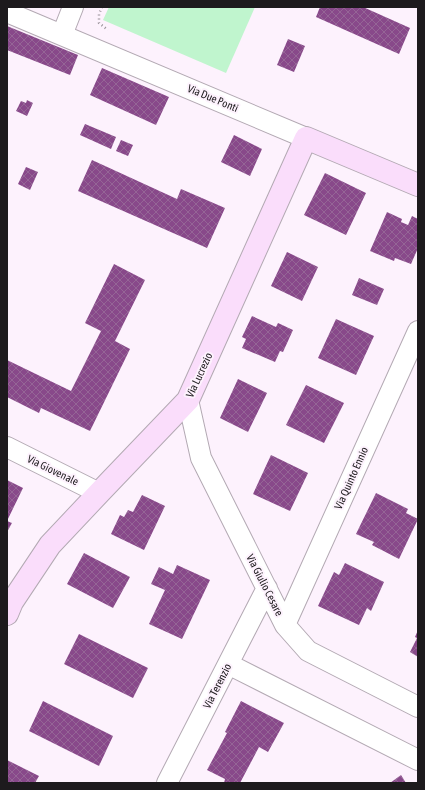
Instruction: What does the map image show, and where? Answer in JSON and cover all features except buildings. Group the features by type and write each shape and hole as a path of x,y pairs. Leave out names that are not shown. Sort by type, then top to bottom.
{"street":[{"path":"62,35 73,7"},
{"name":"Via Due Ponti","path":"7,12 418,185"},
{"name":"Via Lucrezio","path":"7,614 12,602 50,546 98,493 188,400 306,138"},
{"name":"Via Quinto Ennio","path":"285,625 418,332"},
{"name":"Via Giulio Cesare","path":"188,400 201,458 285,625 308,651 418,707"},
{"name":"Via Giovenale","path":"7,447 98,493"},
{"name":"Via Terenzio","path":"167,783 267,588"},
{"path":"228,664 418,760"}],"green space":[{"path":"109,7 255,7 226,73 103,20"}]}
